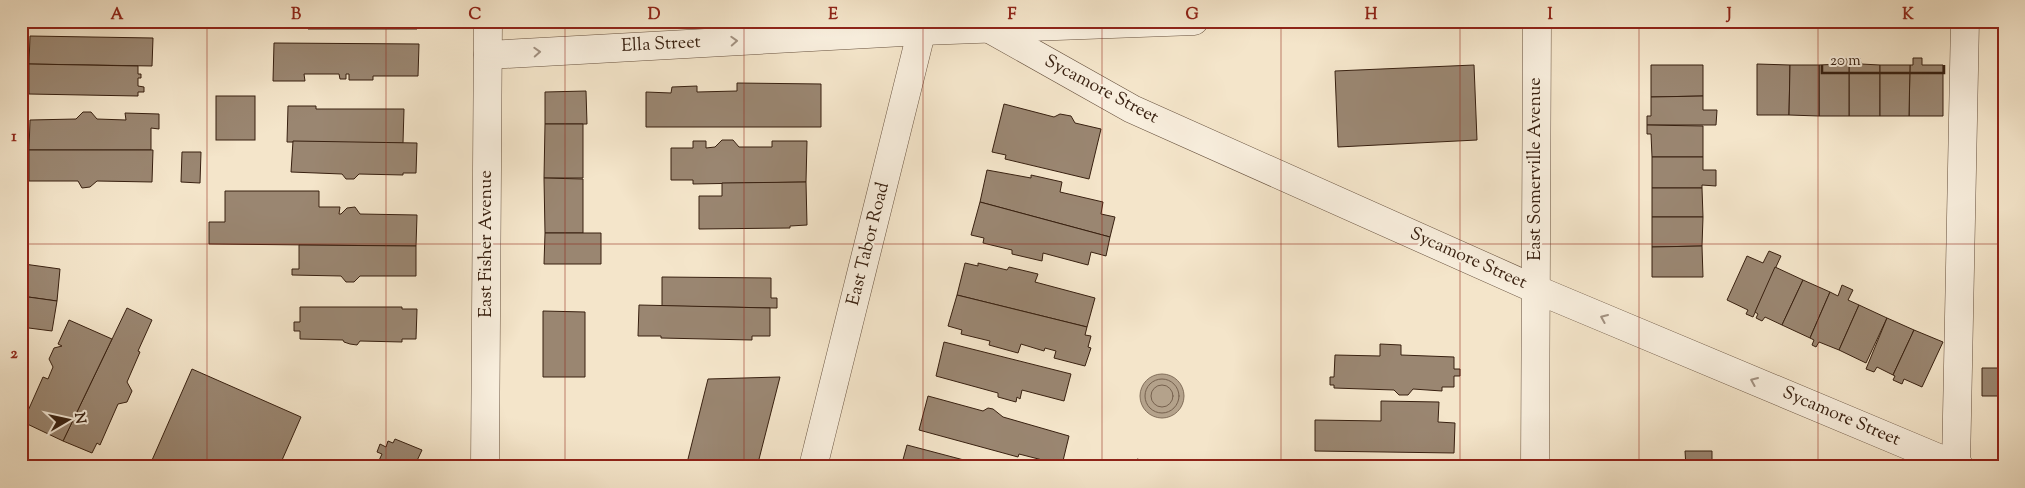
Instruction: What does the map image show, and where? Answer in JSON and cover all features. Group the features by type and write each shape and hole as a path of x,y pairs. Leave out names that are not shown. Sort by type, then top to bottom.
{"street":[{"name":"East Fisher Avenue","path":"485,467 488,21"},
{"name":"Ella Street","path":"488,55 923,26 988,28 1194,21"},
{"name":"East Somerville Avenue","path":"1535,467 1536,21"},
{"path":"1958,466 1965,21"},
{"name":"East Tabor Road","path":"813,467 923,26"},
{"name":"Sycamore Street","path":"988,28 1132,109 1535,289 1958,466"}],"water":[{"path":"1166,374 1178,380 1183,387 1183,405 1178,412 1171,417 1158,418 1150,415 1143,408 1140,392 1143,384 1150,377"}],"building":[{"path":"303,21 417,21 417,29 308,29 308,27 303,27"},
{"path":"30,36 153,38 152,66 29,64"},
{"path":"274,43 419,44 418,76 373,76 373,80 349,80 349,74 346,74 346,79 340,79 339,74 304,74 305,81 273,81"},
{"path":"1853,58 1860,58 1861,64 1880,65 1880,116 1849,116 1849,64 1853,65"},
{"path":"1913,58 1922,58 1922,65 1943,65 1943,116 1909,116 1910,65 1913,65"},
{"path":"1840,59 1849,59 1849,116 1819,116 1819,65 1841,64"},
{"path":"29,64 138,66 138,74 141,74 141,78 138,78 138,86 144,87 144,92 138,92 138,96 29,94"},
{"path":"1757,64 1790,65 1789,115 1757,115"},
{"path":"1474,65 1477,140 1338,147 1335,71"},
{"path":"1651,65 1703,65 1703,96 1651,97"},
{"path":"1790,65 1819,65 1819,116 1789,115"},
{"path":"1880,65 1910,65 1909,116 1880,116"},
{"path":"737,83 821,84 821,127 646,127 646,92 671,93 672,87 697,86 697,92 737,91"},
{"path":"586,91 587,124 545,124 545,92"},
{"path":"216,96 255,96 255,140 216,140"},
{"path":"1703,96 1703,110 1717,110 1716,125 1647,125 1647,116 1651,116 1651,97"},
{"path":"1004,104 1054,117 1060,114 1071,116 1075,123 1101,129 1089,179 1005,159 1006,155 992,152"},
{"path":"288,106 316,106 316,109 404,109 403,143 287,142"},
{"path":"83,112 91,112 97,119 126,120 125,113 159,114 159,129 151,128 151,150 29,150 30,120 76,119"},
{"path":"545,124 583,124 583,178 544,178"},
{"path":"1647,125 1703,126 1703,157 1652,157 1651,134 1647,134"},
{"path":"722,140 733,140 739,147 772,147 772,141 807,141 806,182 693,184 693,180 671,180 671,148 693,148 693,141 706,141 706,148 715,147"},
{"path":"293,141 417,143 416,173 403,173 403,175 359,174 354,179 346,179 342,174 291,172"},
{"path":"29,150 153,150 152,182 97,181 90,187 82,188 78,181 29,181"},
{"path":"182,152 201,152 200,183 181,182"},
{"path":"1652,157 1703,157 1703,170 1716,170 1716,186 1702,185 1702,188 1652,188"},
{"path":"987,170 1031,178 1031,175 1062,182 1060,192 1103,202 1101,214 1115,217 1110,237 980,202"},
{"path":"544,178 583,179 583,233 545,233"},
{"path":"806,182 807,225 790,226 790,228 699,229 699,196 722,196 722,183"},
{"path":"1652,188 1702,188 1703,217 1652,217"},
{"path":"225,191 319,191 319,207 340,207 339,214 347,208 355,207 360,214 417,215 416,246 209,244 209,222 225,222"},
{"path":"980,202 1110,237 1106,256 1091,252 1088,265 1043,253 1042,261 1012,254 1012,250 983,243 984,238 971,235"},
{"path":"1652,217 1703,217 1702,246 1652,247"},
{"path":"545,233 601,233 601,264 544,264"},
{"path":"299,245 416,246 416,276 360,276 354,282 346,282 341,276 292,275 292,269 299,269"},
{"path":"1702,246 1703,277 1652,277 1652,247"},
{"path":"1769,251 1781,256 1753,317 1746,314 1748,310 1727,300 1747,256 1763,263"},
{"path":"965,263 978,266 978,263 1007,270 1009,267 1038,274 1035,282 1095,298 1087,327 957,295"},
{"path":"24,264 60,269 57,301 21,296"},
{"path":"1775,267 1803,280 1782,325 1765,317 1762,321 1756,318 1758,314 1755,312"},
{"path":"662,277 771,278 771,298 777,298 777,308 662,306"},
{"path":"1803,280 1830,292 1810,338 1782,325"},
{"path":"1842,285 1853,290 1848,300 1859,305 1839,350 1819,342 1816,347 1812,345 1814,340 1810,338 1830,292 1838,296"},
{"path":"957,295 1087,327 1085,335 1091,336 1088,347 1091,348 1085,366 1054,358 1056,351 1045,348 1044,351 1021,344 1018,353 989,345 990,341 961,334 962,330 948,326"},
{"path":"21,296 57,301 52,331 21,327"},
{"path":"639,305 770,308 770,336 752,336 752,340 638,336"},
{"path":"1859,305 1887,318 1866,363 1839,350"},
{"path":"300,307 402,307 402,309 417,309 416,339 402,339 402,342 360,341 357,345 344,342 343,340 300,339 300,331 294,331 294,322 300,322"},
{"path":"127,308 152,320 127,382 132,391 127,402 118,404 100,445 97,443 92,453 63,441"},
{"path":"543,311 585,312 585,377 543,377"},
{"path":"1887,318 1914,330 1893,375 1877,367 1874,372 1866,369"},
{"path":"69,320 112,339 63,441 23,422 43,377 48,379 53,367 49,359 54,348 62,346 58,344"},
{"path":"1914,330 1943,342 1922,387 1904,379 1902,384 1893,380 1895,376 1893,375"},
{"path":"944,342 1071,374 1064,401 1022,390 1020,399 1017,397 1016,402 998,397 998,393 936,376"},
{"path":"1380,344 1401,345 1401,355 1454,357 1454,369 1460,369 1460,376 1454,376 1454,387 1442,387 1442,391 1413,389 1408,395 1399,395 1394,390 1334,388 1334,385 1330,385 1330,377 1334,377 1335,355 1380,356"},
{"path":"1982,368 2004,368 2004,398 2003,396 1982,396"},
{"path":"192,369 301,417 279,467 149,467"},
{"path":"780,377 757,467 686,467 708,379"},
{"path":"928,396 983,411 988,408 993,409 1003,417 1069,436 1062,465 1019,454 1018,457 919,430"},
{"path":"2004,398 2004,430 2003,430"},
{"path":"1381,401 1439,402 1438,422 1455,423 1454,453 1315,451 1315,420 1381,421"},
{"path":"395,439 422,450 414,467 376,467 382,454 377,452 380,444 386,447 388,441 393,443"},
{"path":"907,445 979,464 979,467 901,467"},
{"path":"1685,451 1712,451 1712,467 1686,467"},
{"path":"1137,459 1167,467 1135,467"}]}
